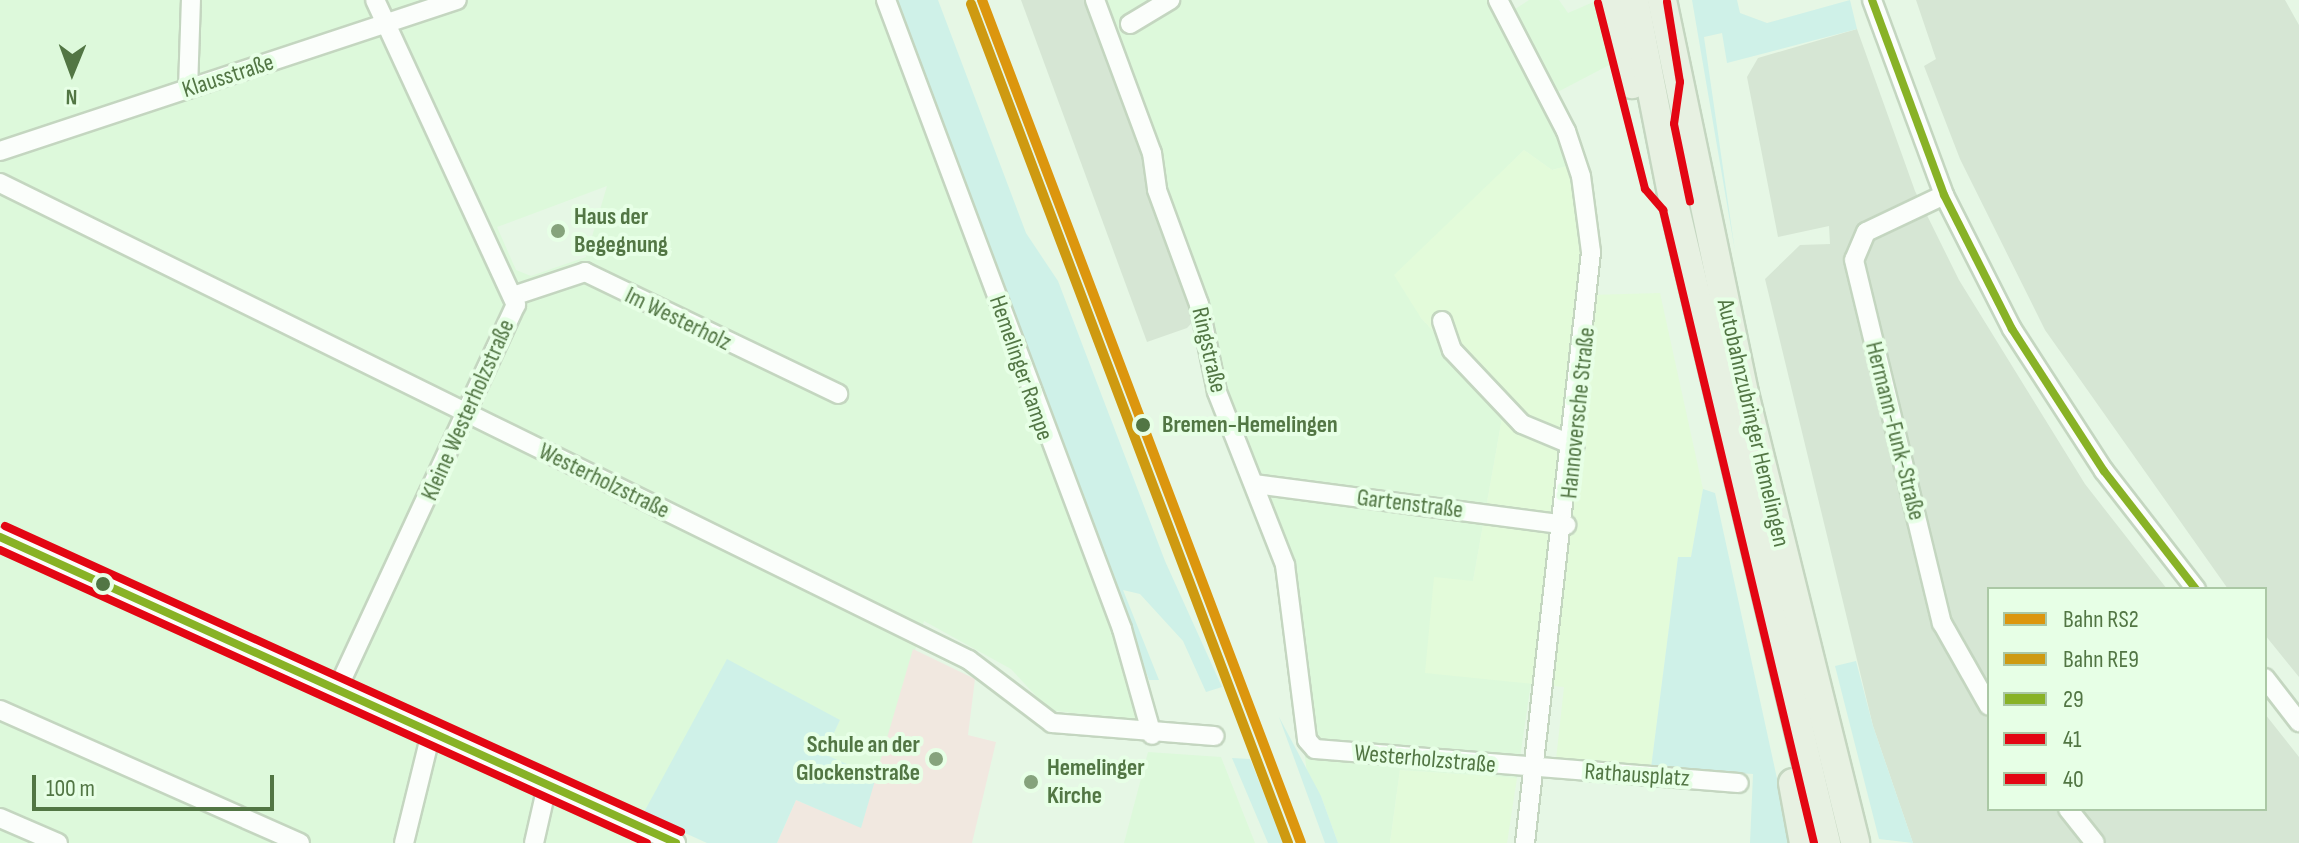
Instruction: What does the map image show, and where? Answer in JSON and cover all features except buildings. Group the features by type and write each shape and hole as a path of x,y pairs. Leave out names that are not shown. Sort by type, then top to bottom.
{"highway":[{"path":"1610,0 1656,185 1674,204"},
{"name":"Autobahnzubringer Hemelingen","path":"1634,0 1674,204 1774,637 1826,843"},
{"name":"Autobahnzubringer Hemelingen","path":"1662,0 1686,123 1855,843"},
{"path":"1679,0 1692,82 1686,123"},
{"path":"1774,637 1769,678 1804,843"},
{"path":"1836,768 1871,843"}],"street":[{"path":"188,89 191,0"},
{"name":"Kleine Westerholzstraße","path":"337,690 466,413 516,295 375,0"},
{"name":"Klausstraße","path":"0,151 457,0"},
{"name":"Hemelinger Rampe","path":"886,0 1122,629 1152,735"},
{"name":"Ringstraße","path":"1095,0 1152,153 1157,190 1199,304 1217,392 1285,565 1300,714 1315,749"},
{"path":"1130,24 1170,0"},
{"name":"Hannoversche Straße","path":"1498,0 1549,93 1586,201 1591,292 1566,525 1525,843"},
{"path":"1872,0 1944,195 2038,374 2195,587"},
{"name":"Westerholzstraße","path":"0,183 969,660 1052,723 1152,735 1214,736"},
{"name":"Hermann-Funk-Straße","path":"1944,195 1866,232 1854,260 1942,623 1987,702"},
{"name":"Im Westerholz","path":"516,295 585,272 838,394"},
{"path":"1442,321 1452,350 1522,424 1575,446"},
{"name":"Gartenstraße","path":"1255,484 1566,525"},
{"path":"0,537 676,843"},
{"path":"2267,681 2299,722"},
{"path":"0,710 300,843"},
{"path":"404,843 431,733"},
{"name":"Westerholzstraße","path":"1315,749 1535,768"},
{"name":"Rathausplatz","path":"1535,768 1739,783"},
{"path":"534,843 547,786"},
{"path":"2070,811 2095,843"},
{"path":"0,818 58,843"}],"shaded area":[{"path":"0,0 877,0 1140,709 1139,722 1049,710 1011,669 924,621 876,777 823,754 840,720 643,813 632,840 637,843 0,843","holes":["607,186 586,257 531,276 516,270 497,227"]},
{"path":"894,0 938,0 1026,233 1058,281 1165,561 1222,687 1206,692 1183,641 1140,594 1123,590 1159,680 1149,680"},
{"path":"1021,0 1088,0 1200,314 1187,328 1147,342"},
{"path":"1088,0 1500,0 1509,13 1529,0 1559,0 1568,13 1598,0 1615,62 1550,96 1575,164 1552,170 1524,150 1444,229 1410,294 1421,318 1504,407 1473,581 1425,672 1531,683 1517,778 1400,770 1390,843 1338,843 1321,796 1308,783 1283,566"},
{"path":"1692,0 1737,0 1740,13 1767,23 1850,0 1857,29 1727,63 1722,33 1704,37 1735,251"},
{"path":"1916,0 2285,0 2299,25 2299,677 2267,637 2267,587 2227,587 2045,330 1960,159 1924,66 1936,59"},
{"path":"1857,29 1915,191 1959,280 2085,484 2165,587 1987,587 1987,811 2267,811 2267,717 2299,757 2299,843 1913,843 1873,726 1765,279 1800,245 1830,244 1829,226 1778,237 1747,77 1758,58"},
{"path":"1524,150 1552,170 1575,164 1589,295 1660,293 1703,489 1691,557 1678,558 1651,768 1556,759 1564,687 1425,673 1434,577 1473,581 1504,407 1421,318 1394,275"},
{"path":"1703,489 1715,493 1791,843 1750,843 1753,774 1651,768 1678,557 1691,557"},
{"name":"Schule an der Glockenstraße","path":"913,649 975,679 968,735 996,742 972,843 777,843 796,800 861,827"},
{"path":"727,659 840,720 824,754 876,777 861,828 796,800 777,843 707,843 643,814"},
{"path":"1856,661 1873,726 1913,843 1879,839 1835,666"},
{"path":"1279,717 1321,796 1338,843 1325,843"},
{"path":"1148,752 1221,757 1255,843 1124,843"},
{"path":"1232,758 1250,759 1284,843 1268,843"},
{"path":"1400,770 1517,778 1507,843 1390,843"}],"rail line":[{"name":"RS2","path":"982,0 1301,843"},
{"name":"RE9","path":"971,4 1288,843"}],"transit line":[{"name":"29","path":"1872,0 1944,195 2012,329 2104,471 2194,587"},
{"name":"41","path":"1667,2 1680,82 1674,124 1690,201"},
{"name":"41","path":"1598,3 1645,189 1663,210 1814,843"},
{"name":"40","path":"5,526 681,832"},
{"name":"29","path":"0,537 676,843"},
{"name":"41","path":"0,550 647,843"}],"place":[{"name":"Haus der Begegnung","path":"558,231"},
{"name":"Bremen-Hemelingen","path":"1143,425"},
{"name":"Schule an der Glockenstraße","path":"936,759"},
{"name":"Hemelinger Kirche","path":"1031,782"}]}
